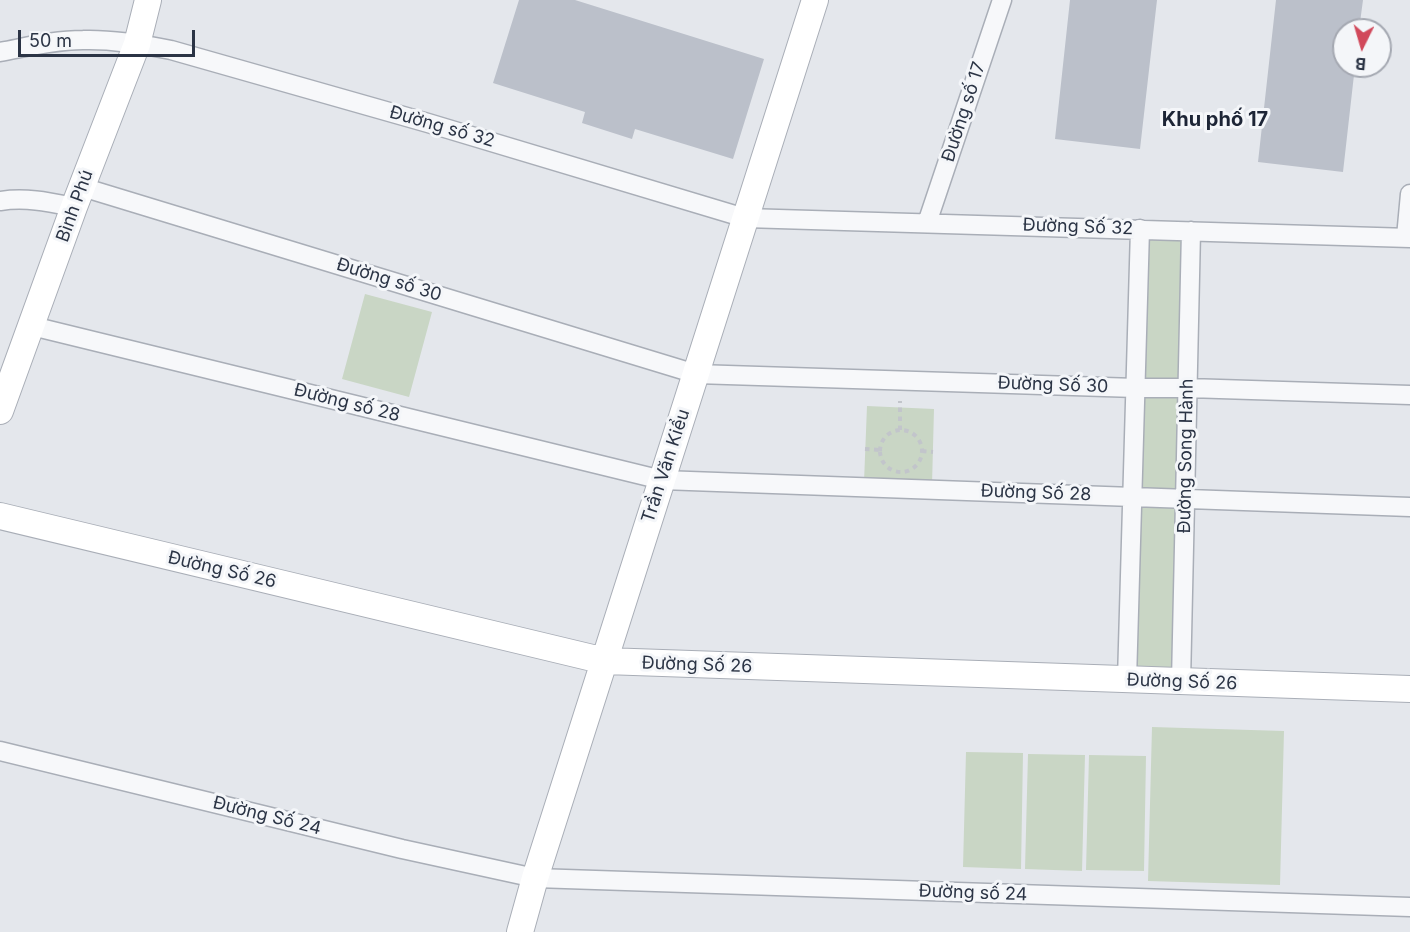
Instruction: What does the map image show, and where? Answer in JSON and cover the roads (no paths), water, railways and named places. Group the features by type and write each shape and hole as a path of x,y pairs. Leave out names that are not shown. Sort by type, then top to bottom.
{"street":[{"name":"Bình Phú","path":"1,404 137,44 148,0"},
{"name":"Trần Văn Kiểu","path":"520,932 535,878 815,0"},
{"name":"Đường số 17","path":"927,223 1002,0"},
{"name":"Đường số 32","path":"0,52 82,40 103,40 171,50 428,123 745,218"},
{"path":"1408,237 1410,194"},
{"name":"Đường số 30","path":"0,201 78,197 696,374"},
{"name":"Đường Số 32","path":"745,218 1408,237"},
{"path":"1127,680 1140,229"},
{"name":"Đường Song Hành","path":"1181,682 1191,231"},
{"name":"Đường số 28","path":"32,326 662,480"},
{"name":"Đường Số 30","path":"696,374 1410,395"},
{"name":"Đường Số 28","path":"662,480 1410,507"},
{"name":"Đường Số 26","path":"0,516 605,661 1410,689"},
{"name":"Đường Số 24","path":"0,751 402,849 535,878"},
{"name":"Đường số 24","path":"535,878 1410,907"}],"district":[{"name":"Khu phố 17","path":"1215,120"}]}
